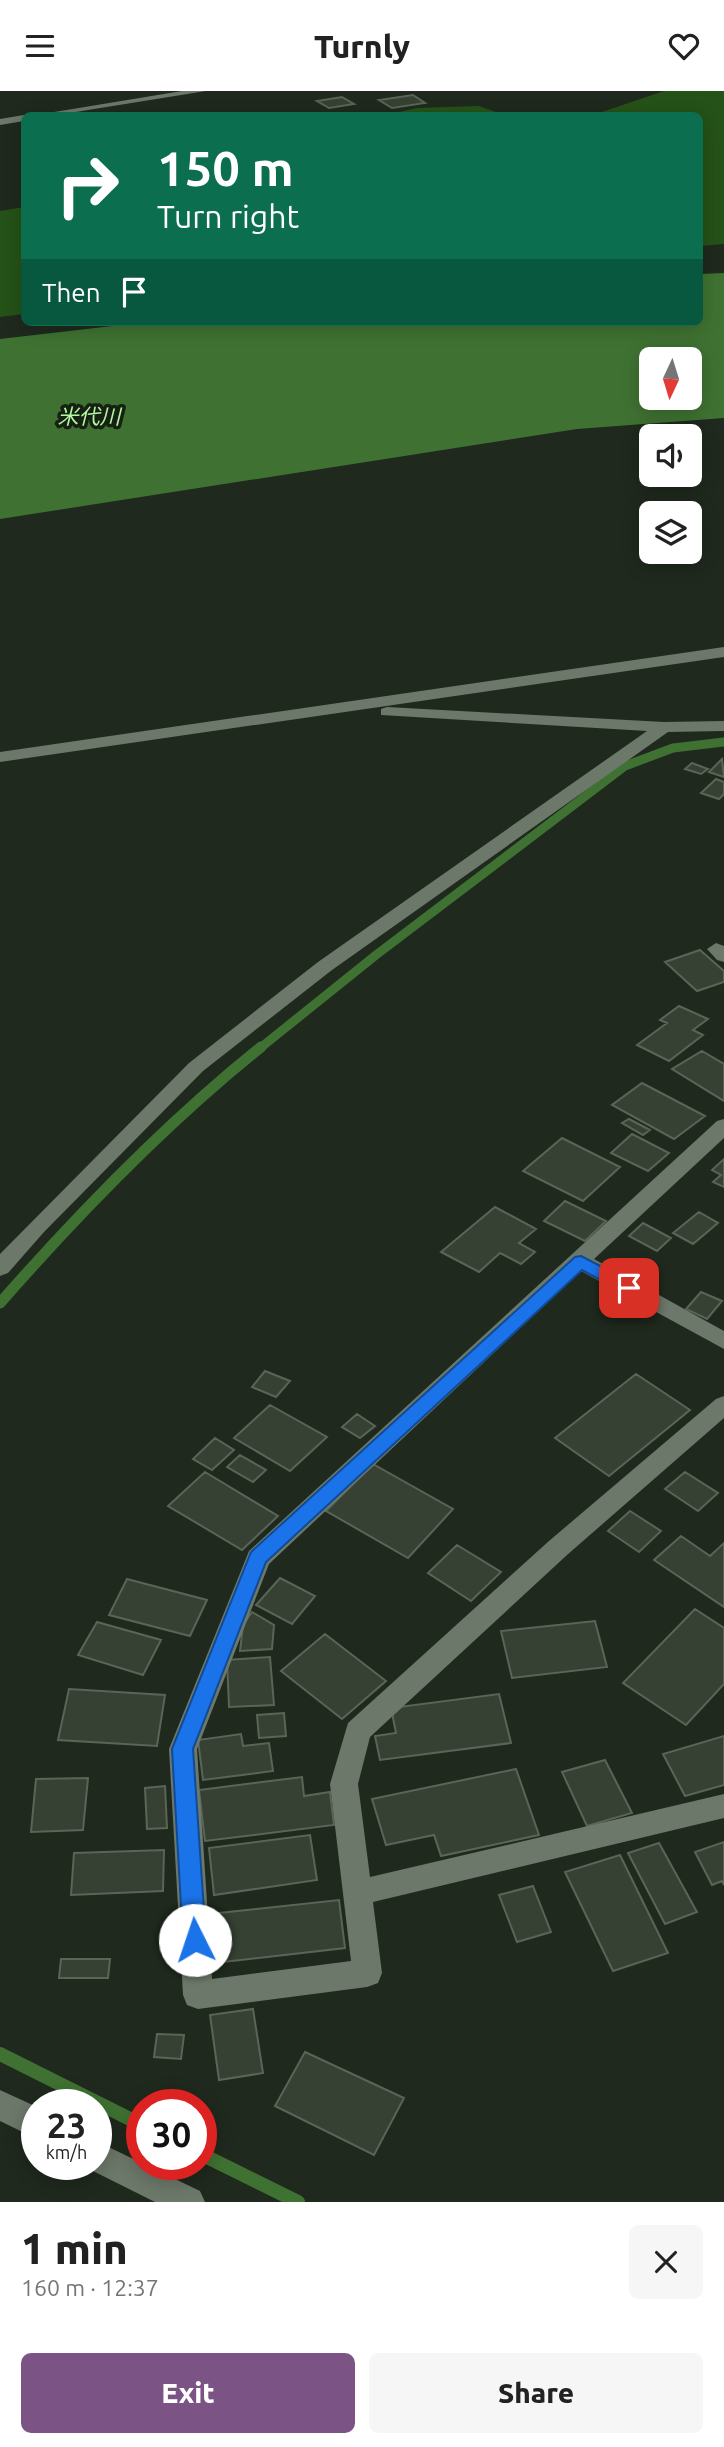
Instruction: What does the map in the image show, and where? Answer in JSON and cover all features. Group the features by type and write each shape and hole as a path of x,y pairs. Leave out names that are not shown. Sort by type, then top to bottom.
{"street":[{"path":"61,112 201,91"},
{"path":"0,122 21,118"},
{"path":"0,757 181,728 340,710 724,652"},
{"path":"340,710 664,727 724,726"},
{"path":"0,1268 36,1227 196,1067 337,958 664,727"},
{"path":"724,1126 258,1558 183,1749 198,1995 367,1973 344,1784 358,1731 558,1548 724,1405"},
{"path":"581,1261 724,1341"},
{"path":"359,1892 724,1806"},
{"path":"0,2105 21,2116"},
{"path":"112,2164 189,2202"}],"shaded area":[{"path":"664,91 724,91 724,244 703,246 703,112 602,112"},
{"path":"479,106 496,112 399,112 416,108"},
{"path":"21,208 21,314 0,317 0,211"}],"water":[{"name":"米代川","path":"724,273 724,418 577,429 0,519 0,339 112,326 703,326 703,274"}],"building":[{"path":"413,95 425,103 392,108 379,100"},
{"path":"342,97 354,104 329,108 317,101"},
{"path":"722,759 724,777 709,772"},
{"path":"692,763 708,769 701,774 685,769"},
{"path":"716,779 724,782 724,794 719,799 701,793"},
{"path":"700,950 724,971 724,982 697,991 665,962"},
{"path":"679,1006 708,1019 693,1030 703,1035 669,1061 637,1045 667,1023 660,1020"},
{"path":"702,1051 724,1064 724,1101 672,1069"},
{"path":"642,1083 705,1116 674,1139 612,1105"},
{"path":"629,1119 650,1130 643,1135 622,1123"},
{"path":"632,1134 669,1153 648,1171 611,1153"},
{"path":"562,1138 620,1167 583,1201 523,1171"},
{"path":"724,1159 724,1187 713,1182 721,1175 712,1170"},
{"path":"565,1201 606,1221 585,1241 544,1221"},
{"path":"495,1207 536,1229 519,1243 535,1252 521,1264 500,1253 479,1272 441,1252"},
{"path":"699,1212 718,1223 693,1244 673,1233"},
{"path":"643,1223 671,1238 657,1251 629,1236"},
{"path":"701,1292 722,1301 707,1319 686,1309"},
{"path":"265,1371 290,1381 276,1397 252,1387"},
{"path":"636,1374 690,1410 609,1476 555,1438"},
{"path":"270,1405 327,1437 290,1471 234,1438"},
{"path":"357,1414 375,1426 360,1438 342,1427"},
{"path":"215,1438 234,1450 212,1470 193,1459"},
{"path":"240,1455 266,1470 253,1482 227,1467"},
{"path":"373,1464 453,1509 408,1558 326,1511"},
{"path":"205,1472 278,1516 242,1550 168,1506"},
{"path":"685,1472 718,1493 698,1511 665,1489"},
{"path":"630,1511 661,1531 639,1552 608,1531"},
{"path":"681,1536 710,1556 724,1543 724,1607 654,1560"},
{"path":"457,1545 501,1572 471,1601 428,1573"},
{"path":"280,1578 315,1596 292,1624 256,1605"},
{"path":"127,1579 207,1600 190,1636 109,1615"},
{"path":"695,1609 724,1628 724,1684 686,1725 623,1683"},
{"path":"252,1612 274,1625 272,1649 240,1651 243,1625"},
{"path":"595,1621 607,1667 512,1678 501,1631"},
{"path":"97,1622 161,1640 143,1675 78,1655"},
{"path":"325,1634 386,1681 342,1719 281,1671"},
{"path":"270,1657 274,1705 229,1707 227,1660"},
{"path":"69,1689 165,1695 157,1746 58,1740"},
{"path":"499,1694 511,1743 380,1760 375,1736 396,1733 391,1708"},
{"path":"284,1713 286,1736 259,1738 257,1715"},
{"path":"241,1734 243,1746 269,1743 273,1771 203,1780 198,1740"},
{"path":"724,1736 724,1785 685,1796 663,1754"},
{"path":"605,1760 632,1813 587,1826 562,1772"},
{"path":"516,1769 539,1835 441,1856 434,1835 386,1845 372,1799"},
{"path":"302,1777 304,1796 330,1792 334,1825 205,1841 199,1790"},
{"path":"88,1778 83,1830 31,1832 36,1779"},
{"path":"165,1786 167,1828 147,1829 145,1788"},
{"path":"310,1835 317,1880 214,1895 209,1848"},
{"path":"724,1842 724,1885 722,1881 712,1885 695,1852"},
{"path":"659,1843 697,1912 665,1924 628,1853"},
{"path":"164,1850 163,1891 71,1895 74,1853"},
{"path":"620,1855 668,1953 613,1971 565,1872"},
{"path":"533,1886 551,1932 517,1942 499,1895"},
{"path":"339,1900 345,1948 206,1964 201,1915"},
{"path":"61,1959 110,1959 108,1978 59,1978"},
{"path":"253,2009 263,2073 219,2080 210,2015"},
{"path":"157,2034 184,2035 181,2059 154,2057"},
{"path":"305,2052 404,2098 374,2155 275,2106"}],"waterway":[{"path":"259,1049 376,955 625,766 673,748 724,742"},
{"path":"0,1303 125,1169 191,1106 261,1047"},
{"path":"0,2054 126,2117"},
{"path":"217,2162 298,2202"}],"route":[{"path":"195,1940 183,1749 258,1558 581,1261 629,1288"}]}
